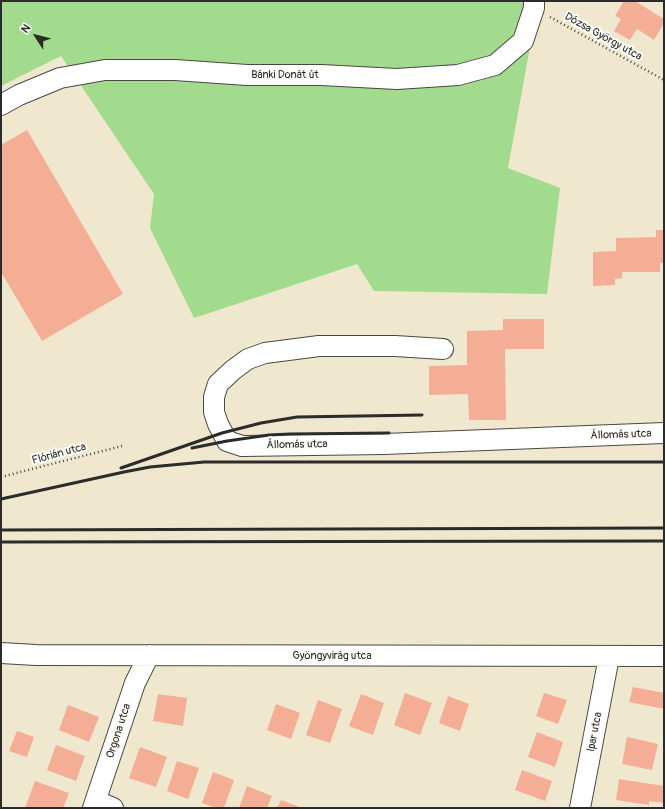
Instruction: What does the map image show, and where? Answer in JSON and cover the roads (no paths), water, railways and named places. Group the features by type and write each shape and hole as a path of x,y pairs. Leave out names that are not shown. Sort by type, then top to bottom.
{"street":[{"name":"Bánki Donát út","path":"1,105 19,95 60,78 105,70 175,70 247,75 321,75 397,79 458,75 495,65 523,41 534,5"},
{"name":"Állomás utca","path":"443,349 395,346 319,346 266,353 248,359 218,384 214,397 214,412 227,441 242,446 384,444 664,433"},
{"name":"Gyöngyvirág utca","path":"1,653 36,655 664,656"},
{"name":"Orgona utca","path":"101,806 135,683 149,655"},
{"name":"Ipar utca","path":"580,808 609,657"}],"railway":[{"path":"121,468 222,433 261,423 297,417 422,415"},
{"path":"192,448 269,435 389,433"},
{"path":"1,499 150,467 204,462 664,462"},
{"path":"1,530 664,528"},
{"path":"1,542 664,541"}]}
